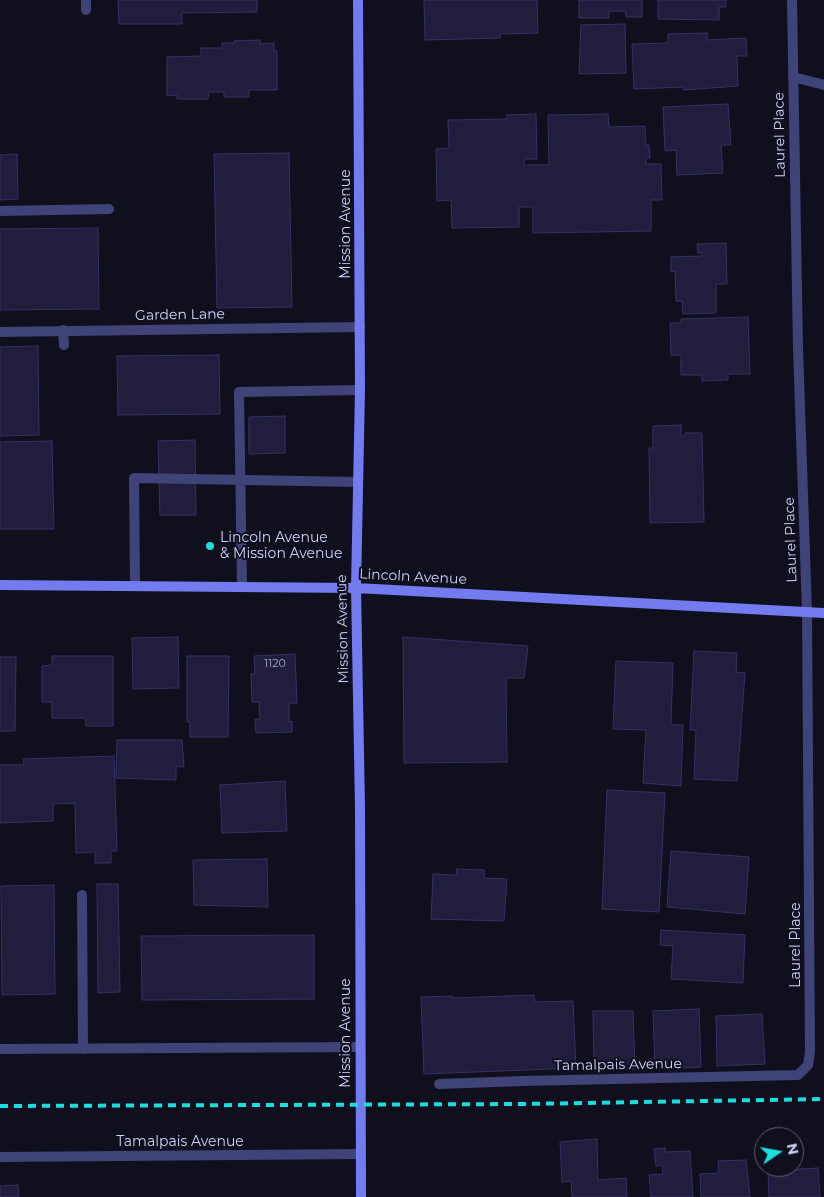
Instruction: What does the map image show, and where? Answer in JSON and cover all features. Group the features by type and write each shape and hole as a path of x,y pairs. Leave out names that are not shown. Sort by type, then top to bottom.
{"street":[{"name":"Mission Avenue","path":"358,0 360,390 356,588 360,808 361,1197"},
{"name":"Laurel Place","path":"792,0 807,612 810,1052 808,1065 798,1076"},
{"path":"793,77 824,85"},
{"path":"0,211 109,209"},
{"name":"Garden Lane","path":"0,332 360,328"},
{"path":"64,330 64,345"},
{"path":"242,586 240,392 360,390"},
{"path":"135,586 134,478 358,482"},
{"name":"Lincoln Avenue","path":"0,585 356,588 824,613"},
{"path":"82,895 83,1049"},
{"path":"0,1049 360,1047"},
{"name":"Tamalpais Avenue","path":"439,1084 798,1076"},
{"name":"Tamalpais Avenue","path":"0,1157 360,1154"}],"building":[{"path":"118,0 257,0 257,12 182,13 182,24 119,24"},
{"path":"424,0 537,0 538,33 500,34 500,38 425,40"},
{"path":"579,0 642,0 642,17 626,17 625,11 609,11 609,18 579,18"},
{"path":"658,0 726,0 726,7 719,7 719,20 658,19"},
{"path":"625,24 626,73 579,74 581,25"},
{"path":"707,33 707,40 746,38 747,56 737,56 738,86 684,90 684,87 634,89 632,44 668,43 668,34"},
{"path":"260,40 260,44 274,43 274,51 277,51 277,90 249,90 249,97 224,97 224,92 209,92 208,99 177,99 177,95 167,96 167,57 201,56 201,48 222,48 222,43"},
{"path":"728,104 731,145 721,145 723,173 677,175 676,150 665,151 663,107"},
{"path":"536,114 537,159 525,159 524,165 549,165 548,115 608,114 609,127 645,126 646,145 649,145 650,158 646,158 646,164 661,164 662,200 651,200 651,231 533,233 533,207 519,207 519,227 452,228 451,200 437,201 436,149 449,148 448,120 507,119 507,115"},
{"path":"289,153 292,307 217,308 214,154"},
{"path":"17,154 18,199 0,200 0,155"},
{"path":"98,228 99,309 0,310 0,229"},
{"path":"726,243 727,284 716,284 716,313 683,314 682,301 676,301 675,271 671,272 671,257 702,256 702,253 698,253 697,244"},
{"path":"748,317 750,374 728,374 728,380 702,381 702,375 681,375 681,355 671,355 670,323 681,323 681,319"},
{"path":"38,346 39,435 0,436 0,347"},
{"path":"219,355 220,414 118,415 117,356"},
{"path":"285,416 285,453 249,454 249,417"},
{"path":"681,425 681,436 685,436 685,433 702,433 704,522 650,523 649,448 653,448 653,426"},
{"path":"195,440 196,515 160,515 158,441"},
{"path":"52,441 54,529 0,529 0,442"},
{"path":"178,637 179,688 133,689 132,638"},
{"path":"403,637 528,646 524,678 506,678 507,762 404,763"},
{"path":"694,651 737,653 736,672 745,673 737,781 694,779 696,730 690,730"},
{"path":"295,654 297,703 289,703 289,722 292,721 292,732 256,733 255,719 260,719 259,702 252,702 251,674 255,673 254,656"},
{"path":"52,656 113,656 113,726 86,726 85,718 52,718 52,702 42,702 42,666 52,665"},
{"path":"187,656 229,656 228,737 190,737 190,722 187,722"},
{"path":"0,657 16,657 15,731 0,731"},
{"path":"616,661 673,663 671,725 683,725 681,786 643,783 646,730 613,729"},
{"path":"117,740 182,740 184,767 176,766 176,780 116,778"},
{"path":"114,756 117,851 111,851 111,863 95,863 95,852 76,853 75,803 53,804 53,821 0,823 0,765 24,765 23,759"},
{"path":"285,781 287,831 222,833 220,785"},
{"path":"607,790 665,793 659,912 602,909"},
{"path":"671,851 749,857 745,914 667,907"},
{"path":"267,859 268,907 194,905 193,860"},
{"path":"457,869 484,870 484,878 507,879 504,921 431,919 433,874 456,875"},
{"path":"97,884 118,884 120,992 98,993"},
{"path":"54,885 55,994 2,995 1,886"},
{"path":"661,930 745,935 743,983 671,979 673,946 660,945"},
{"path":"314,935 314,999 142,1000 141,936"},
{"path":"534,995 535,1002 573,1001 576,1068 424,1074 421,997 452,996 452,998"},
{"path":"699,1009 701,1067 655,1069 653,1011"},
{"path":"593,1011 633,1011 635,1069 594,1070"},
{"path":"762,1014 765,1064 717,1066 716,1016"},
{"path":"597,1139 598,1180 626,1178 627,1197 572,1197 571,1181 562,1182 560,1142"},
{"path":"665,1148 665,1152 690,1151 693,1197 651,1197 649,1175 663,1174 662,1165 656,1166 654,1149"},
{"path":"746,1160 750,1197 701,1197 700,1174 719,1173 718,1161"},
{"path":"818,1168 820,1197 769,1197 768,1177 804,1177 804,1169"},
{"path":"18,1185 19,1197 0,1197 0,1186"}],"railway":[{"path":"0,1106 523,1104 824,1099"}],"place":[{"name":"Lincoln Avenue & Mission Avenue","path":"210,546"}]}
